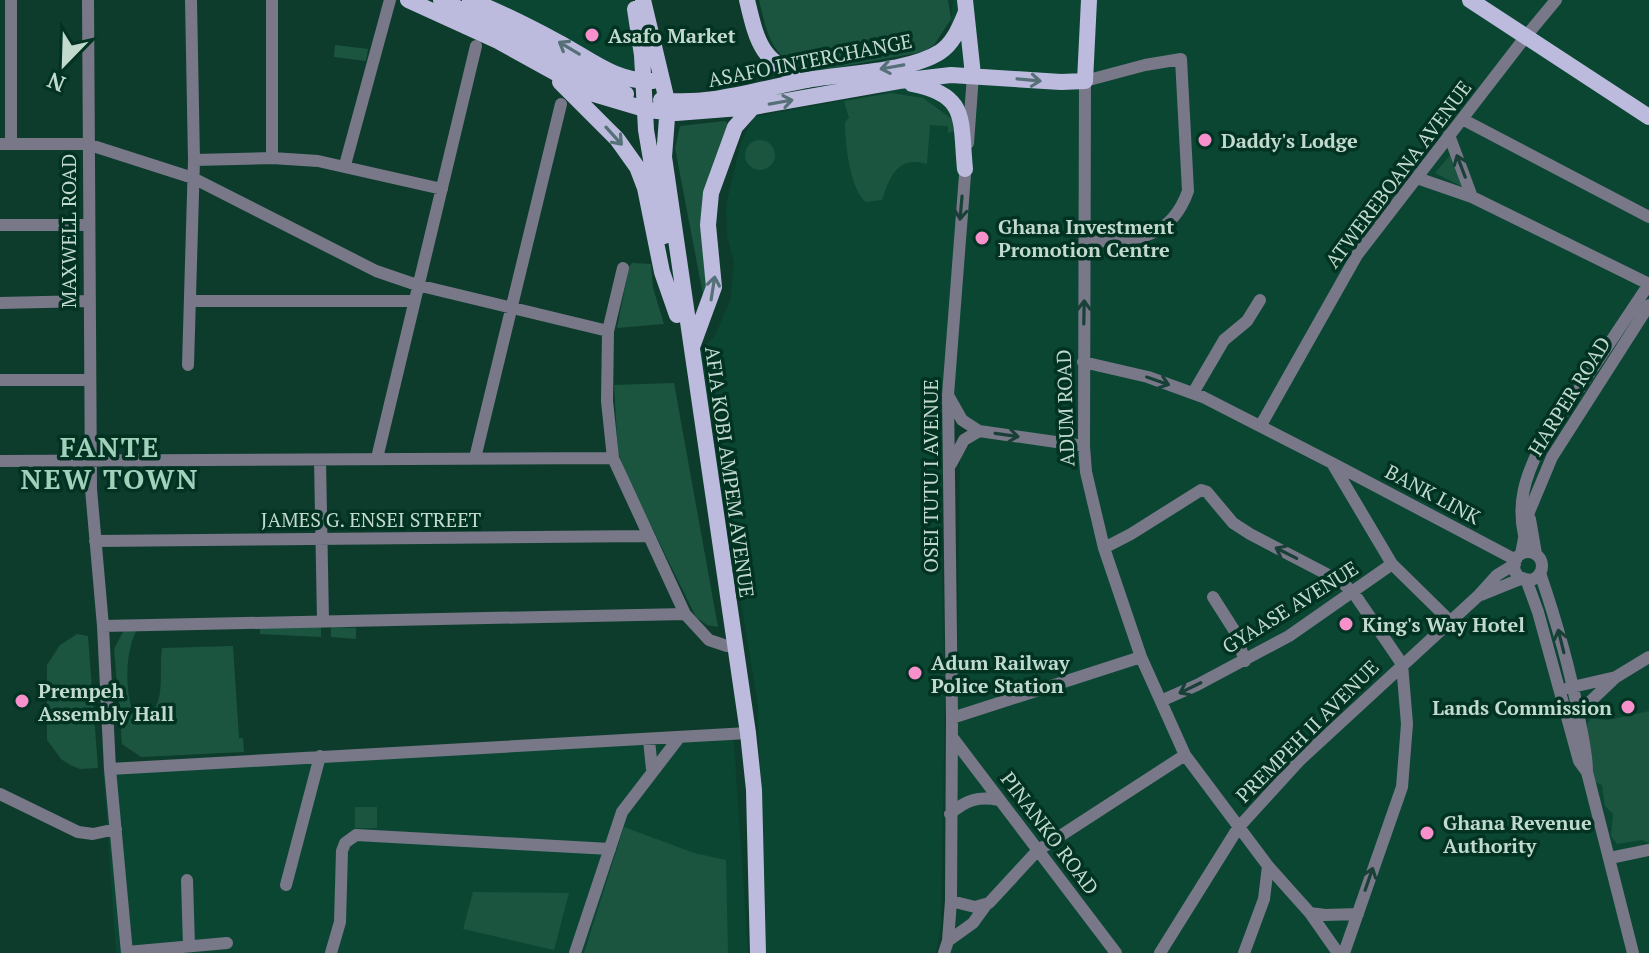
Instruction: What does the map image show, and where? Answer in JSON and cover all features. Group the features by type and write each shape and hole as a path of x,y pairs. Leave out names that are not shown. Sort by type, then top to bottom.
{"main road":[{"path":"408,0 501,36 538,63 617,139 642,178 662,272 677,315"},
{"path":"441,0 594,86"},
{"path":"470,0 558,41 613,75 655,81 665,86"},
{"name":"AFIA KOBI AMPEM AVENUE","path":"634,0 642,55 646,130 731,646"},
{"name":"AFIA KOBI AMPEM AVENUE","path":"643,0 668,105 664,157 731,646 754,790 758,953"},
{"name":"ADUM ROAD","path":"1085,81 1089,0"},
{"path":"1470,0 1649,117"},
{"name":"ASAFO INTERCHANGE","path":"594,86 622,104 676,113 753,107 850,82 935,55 952,41 966,6"},
{"name":"OSEI TUTU I AVENUE","path":"966,6 973,75"},
{"path":"749,8 756,37 771,60 807,80"},
{"path":"538,63 594,86"},
{"name":"ASAFO INTERCHANGE","path":"594,86 634,96 692,101 727,98 807,80 899,81 973,75 1085,81"},
{"path":"899,81 933,88 954,102 960,112 965,169"},
{"path":"691,348 714,287 708,225 711,193 740,118 753,107"},
{"name":"AFIA KOBI AMPEM AVENUE","path":"744,734 748,953"}],"street":[{"path":"11,0 6,144 87,144 193,178 376,271 417,285 608,331"},
{"name":"MAXWELL ROAD","path":"88,0 91,461 110,769 127,953"},
{"path":"188,365 194,160 191,0"},
{"path":"272,0 272,158"},
{"path":"345,165 390,0"},
{"name":"ATWEREBOANA AVENUE","path":"1261,425 1347,270 1556,0"},
{"path":"377,458 476,46"},
{"path":"1085,81 1181,59 1188,191 1183,204 1164,229 1151,234 1085,242"},
{"name":"OSEI TUTU I AVENUE","path":"946,947 951,901 952,737 948,395 973,75"},
{"name":"ADUM ROAD","path":"1085,81 1084,446 1086,472 1104,548 1141,657 1163,700 1185,755 1238,828 1310,913 1338,953"},
{"path":"475,458 561,104"},
{"path":"1462,119 1649,217"},
{"path":"1449,135 1472,197"},
{"path":"194,160 272,158 345,165 442,189"},
{"path":"1417,178 1472,197 1649,284 1539,449 1526,479 1521,501 1524,535"},
{"path":"0,225 89,225"},
{"path":"623,268 608,331 607,401 613,458 685,614 704,637 731,646"},
{"path":"1193,393 1224,340 1247,321 1260,300"},
{"path":"0,303 88,301"},
{"path":"190,301 414,301"},
{"name":"HARPER ROAD","path":"1517,560 1529,512 1552,457 1649,305"},
{"path":"1630,335 1649,324"},
{"name":"BANK LINK","path":"1083,362 1148,377 1193,393 1261,425 1517,560"},
{"path":"0,380 89,380"},
{"path":"948,395 962,420 979,431 1084,446"},
{"path":"950,467 964,440 979,431"},
{"path":"0,461 613,458"},
{"path":"320,460 323,621"},
{"path":"1332,463 1392,564 1450,621"},
{"path":"1104,548 1201,490 1207,492 1233,523 1330,575 1353,592 1402,664 1407,724 1402,787 1344,953"},
{"path":"1529,512 1536,554 1542,565 1540,573 1573,686 1572,718"},
{"name":"JAMES G. ENSEI STREET","path":"95,541 648,536"},
{"path":"1536,554 1517,560 1518,575 1534,578 1540,573"},
{"name":"PREMPEH II AVENUE","path":"1160,953 1238,828 1300,760 1497,575 1517,560"},
{"name":"GYAASE AVENUE","path":"1163,700 1289,636 1392,564"},
{"path":"1524,578 1538,612 1559,691 1572,718 1633,953"},
{"name":"PREMPEH II AVENUE","path":"1478,596 1524,578"},
{"path":"1213,597 1234,630 1245,661"},
{"path":"103,626 685,614"},
{"path":"952,718 1141,657"},
{"path":"1572,718 1616,677 1649,657"},
{"path":"1559,691 1616,677"},
{"path":"110,769 744,734"},
{"name":"PINANKO ROAD","path":"952,737 1116,953"},
{"path":"575,953 628,802 678,739"},
{"path":"649,740 652,769"},
{"path":"946,947 973,923 1037,851 1185,755"},
{"path":"286,885 320,756"},
{"path":"0,794 78,832 93,834 116,829"},
{"path":"950,814 970,800 984,797 999,800"},
{"path":"331,953 340,922 342,851 345,843 356,835 610,849"},
{"path":"1610,858 1649,850"},
{"path":"1244,953 1264,899 1268,866"},
{"path":"187,880 189,946"},
{"path":"1264,899 1289,888"},
{"path":"951,901 975,907 986,905"},
{"path":"1310,913 1358,914"},
{"path":"127,953 227,943"}],"shaded area":[{"name":"Asafo Market","path":"481,0 628,0 640,66 622,74"},
{"path":"759,0 948,0 951,19 934,45 923,52 816,71 790,62 781,55 770,37"},
{"path":"953,0 1649,0 1649,953 949,953 955,825 960,457 976,438 961,405 943,405 941,535 945,692 941,923 936,953 764,953 758,706 700,351 715,336 731,298 734,263 727,236 726,205 741,143 754,117 885,93 883,61 913,56 935,48 949,36"},
{"path":"335,45 368,49 366,61 334,57"},
{"path":"891,93 923,98 953,120 954,131 948,133 948,126 930,125 927,164 902,165 888,183 882,200 866,202 856,187 850,165 845,122 849,118 844,101"},
{"path":"725,121 729,125 702,201 710,270 704,300 675,148 680,126"},
{"path":"760,140 771,144 775,155 771,166 760,170 749,166 745,155 749,144"},
{"path":"1452,153 1465,188 1435,173"},
{"path":"632,263 651,264 653,288 664,324 617,328"},
{"path":"674,383 718,627 707,625 696,617 629,481 618,452 614,385"},
{"path":"260,626 321,627 321,637 260,634"},
{"path":"331,627 356,628 356,639 331,637"},
{"path":"124,630 137,630 129,652 127,678 130,704 138,725 148,718 158,701 162,648 233,646 239,738 243,738 244,752 141,757 122,744 114,649"},
{"path":"77,634 88,636 98,768 80,769 70,765 61,759 47,740 47,665 60,645"},
{"path":"1649,711 1649,843 1642,840 1617,844 1611,836 1613,814 1605,806 1602,785 1594,782 1582,732 1591,718 1608,720"},
{"path":"733,731 748,953 116,953 103,764"},
{"path":"355,807 377,807 377,828 355,828"},
{"path":"624,827 694,853 726,860 728,953 584,953"},
{"path":"473,892 569,893 554,950 463,929"}],"place":[{"name":"Asafo Market","path":"592,35"},
{"name":"Daddy's Lodge","path":"1205,140"},
{"name":"Ghana Investment Promotion Centre","path":"982,238"},
{"name":"King's Way Hotel","path":"1346,624"},
{"name":"Adum Railway Police Station","path":"915,673"},
{"name":"Prempeh Assembly Hall","path":"22,701"},
{"name":"Lands Commission","path":"1628,707"},
{"name":"Ghana Revenue Authority","path":"1427,833"}],"district":[{"name":"FANTE NEW TOWN","path":"110,462"}]}
